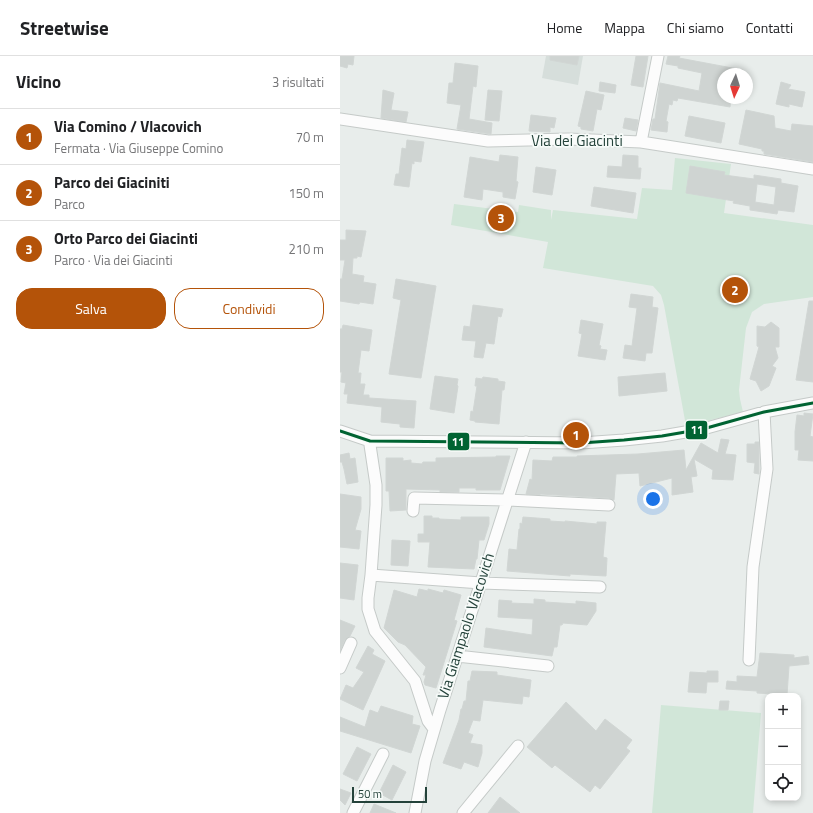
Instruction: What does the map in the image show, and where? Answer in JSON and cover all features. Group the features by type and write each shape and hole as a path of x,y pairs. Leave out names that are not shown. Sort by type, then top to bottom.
{"street":[{"path":"641,142 658,56"},
{"name":"Via dei Giacinti","path":"340,119 488,141 574,139 641,142 813,169"},
{"path":"340,431 370,441 581,443 662,436 703,429 764,412 813,403"},
{"path":"749,660 753,567 767,469 764,412"},
{"path":"370,441 376,492 368,609 376,631 415,681 428,721 434,729"},
{"name":"Via Giampaolo Vlacovich","path":"415,813 425,761 434,729 506,500 526,442"},
{"path":"413,511 414,498 506,500 609,505"},
{"path":"371,575 480,583 600,587"},
{"path":"340,668 351,643"},
{"path":"458,656 548,666"},
{"path":"463,813 518,746"},
{"path":"354,813 383,754"}],"shaded area":[{"path":"546,56 583,56 578,85 542,78"}],"green space":[{"path":"675,158 731,164 724,213 813,225 813,297 764,304 752,312 746,328 739,390 743,412 686,426 664,305 661,295 653,286 543,268 548,242 451,225 454,204 518,212 519,205 551,210 551,220 553,210 637,219 642,188 672,190"},
{"path":"661,705 761,713 753,813 652,813"}],"building":[{"path":"340,56 354,56 353,65 348,64 347,68 340,66"},
{"path":"550,56 579,56 577,65 550,60"},
{"path":"636,56 648,56 643,87 631,85"},
{"path":"668,56 680,56 679,58 732,68 717,68 717,104 730,104 730,107 678,98 677,101 673,100 672,105 669,104 666,121 668,122 667,132 651,130 653,119 655,119 660,83 699,91 702,73 666,64"},
{"path":"455,63 478,66 476,87 473,86 469,119 492,123 491,134 457,129 461,105 447,103 449,83 453,83"},
{"path":"600,82 616,85 615,93 599,91"},
{"path":"781,82 791,85 788,89 805,92 802,107 789,104 789,107 776,104"},
{"path":"383,90 394,93 391,110 408,112 406,122 381,118"},
{"path":"488,90 502,91 499,121 485,120"},
{"path":"586,91 604,95 601,110 597,109 593,131 581,129 581,127 578,126"},
{"path":"746,110 774,116 775,128 791,131 792,124 813,126 813,162 764,154 762,149 739,144"},
{"path":"531,115 556,118 554,128 550,127 550,132 529,131"},
{"path":"689,116 725,123 721,143 685,136"},
{"path":"625,118 638,120 636,131 623,128"},
{"path":"407,140 424,142 421,162 414,161 414,164 412,163 409,187 394,185 396,174 399,174 402,148 406,149"},
{"path":"500,155 518,157 516,181 518,182 515,199 503,197 503,192 483,189 482,200 464,197 470,157 499,162"},
{"path":"623,155 638,156 638,168 641,168 640,179 607,177 608,166 622,167"},
{"path":"690,166 725,172 724,175 754,179 754,175 781,179 781,183 798,186 794,212 778,210 777,214 750,210 750,206 733,203 734,201 686,193","holes":["757,184 776,187 774,205 755,202"]},
{"path":"536,167 556,170 552,195 533,192"},
{"path":"594,187 636,193 633,213 591,206"},
{"path":"346,230 366,231 361,257 357,256 357,258 353,258 352,274 364,276 363,282 376,284 373,304 360,302 359,304 340,301 340,279 342,279 345,260 340,260 340,240 346,240"},
{"path":"396,279 436,286 421,378 389,374 401,300 393,298"},
{"path":"631,294 653,297 652,307 658,308 652,353 646,353 645,361 623,358 625,345 632,346 637,308 629,307"},
{"path":"809,301 813,301 813,382 796,380"},
{"path":"473,305 503,309 501,317 498,316 494,344 486,343 483,358 474,357 476,341 462,340 464,326 470,327"},
{"path":"581,320 603,324 599,345 601,346 600,349 607,350 605,360 578,356 582,334 579,333"},
{"path":"771,322 779,328 779,347 775,347 778,358 772,366 776,368 769,386 761,391 756,381 750,379 759,347 757,346 757,326 765,327"},
{"path":"343,325 372,330 369,351 361,350 358,373 361,373 360,384 365,384 363,395 369,395 369,398 416,401 414,428 400,427 400,424 381,422 382,407 347,403 348,394 344,394 346,383 341,382 342,372 340,372 340,329 342,329"},
{"path":"665,373 667,391 619,396 618,377"},
{"path":"435,376 458,379 454,413 430,409"},
{"path":"483,377 498,379 498,381 505,382 504,390 502,390 499,424 475,422 470,420 471,411 473,412 477,386 475,386 476,378 482,379"},
{"path":"804,413 813,414 810,436 813,437 813,461 798,460 799,450 795,450 797,415 804,416"},
{"path":"721,439 729,440 725,454 736,455 733,480 712,479 713,470 694,459 697,476 691,477 693,492 672,495 672,478 640,486 639,473 616,474 614,500 609,498 526,494 530,479 532,480 533,460 552,461 553,457 638,454 684,450 686,470 701,443 718,453"},
{"path":"755,442 759,442 759,474 754,473 755,463 747,462 747,444 755,444"},
{"path":"349,453 350,459 355,458 358,482 347,484 342,462 340,462 340,455"},
{"path":"510,456 500,490 459,488 459,492 440,492 440,490 406,489 406,510 390,511 389,491 386,491 386,458 403,458 403,461 411,460 411,463 422,464 423,462 436,462 436,458"},
{"path":"340,494 361,497 361,509 355,530 361,531 359,549 340,547"},
{"path":"424,516 432,516 432,518 439,519 461,520 461,517 489,517 489,524 484,540 479,540 477,559 474,569 428,567 430,542 418,542 418,534 424,534"},
{"path":"523,517 550,519 550,521 597,524 597,522 606,522 603,557 607,558 606,576 570,574 570,576 507,571 509,549 517,550 520,523 522,524"},
{"path":"392,540 410,541 408,566 391,565"},
{"path":"340,563 358,565 354,600 340,598"},
{"path":"419,589 428,591 428,589 443,593 444,590 461,595 454,620 457,621 436,688 425,685 424,682 426,675 423,675 426,667 405,645 398,642 384,628 394,590 417,597"},
{"path":"534,599 545,600 545,602 576,604 576,601 596,603 596,611 587,625 563,623 560,625 557,647 554,647 552,656 484,647 486,628 532,635 533,619 498,617 499,600 512,601 511,603 534,604"},
{"path":"340,620 355,626 350,636 345,640 340,651"},
{"path":"368,646 374,650 372,654 385,661 363,710 340,699 346,685 353,688 364,672 356,668"},
{"path":"760,653 794,655 794,658 808,656 809,664 789,666 787,693 765,694 757,693 757,691 726,689 727,681 737,682 737,676 757,677"},
{"path":"472,671 497,672 497,675 531,680 529,697 523,696 522,704 483,700 480,721 473,720 468,733 473,735 470,743 482,745 482,753 478,767 464,762 461,769 443,763 459,720 461,709 464,701 466,701 468,681 470,681"},
{"path":"707,671 718,671 718,682 707,682 706,693 688,692 690,672 707,673"},
{"path":"720,701 729,701 728,710 719,710"},
{"path":"566,702 596,731 605,719 632,740 626,748 630,751 600,789 595,785 590,792 555,765 552,768 527,747"},
{"path":"381,706 413,716 412,724 420,726 411,753 340,731 340,717 365,727 370,710 378,713"},
{"path":"357,747 371,754 357,781 343,774"},
{"path":"393,765 406,772 392,800 379,793"},
{"path":"340,789 351,793 345,805 340,800"},
{"path":"500,797 520,813 488,813"},
{"path":"374,804 396,813 370,813"}],"transit line":[{"name":"11","path":"340,431 370,441 581,443 662,436 703,429 764,412 813,403"}],"place":[{"name":"Orto Parco dei Giacinti","path":"501,218"},
{"name":"Parco dei Giaciniti","path":"735,290"},
{"name":"Via Comino / Vlacovich","path":"576,435"}]}
